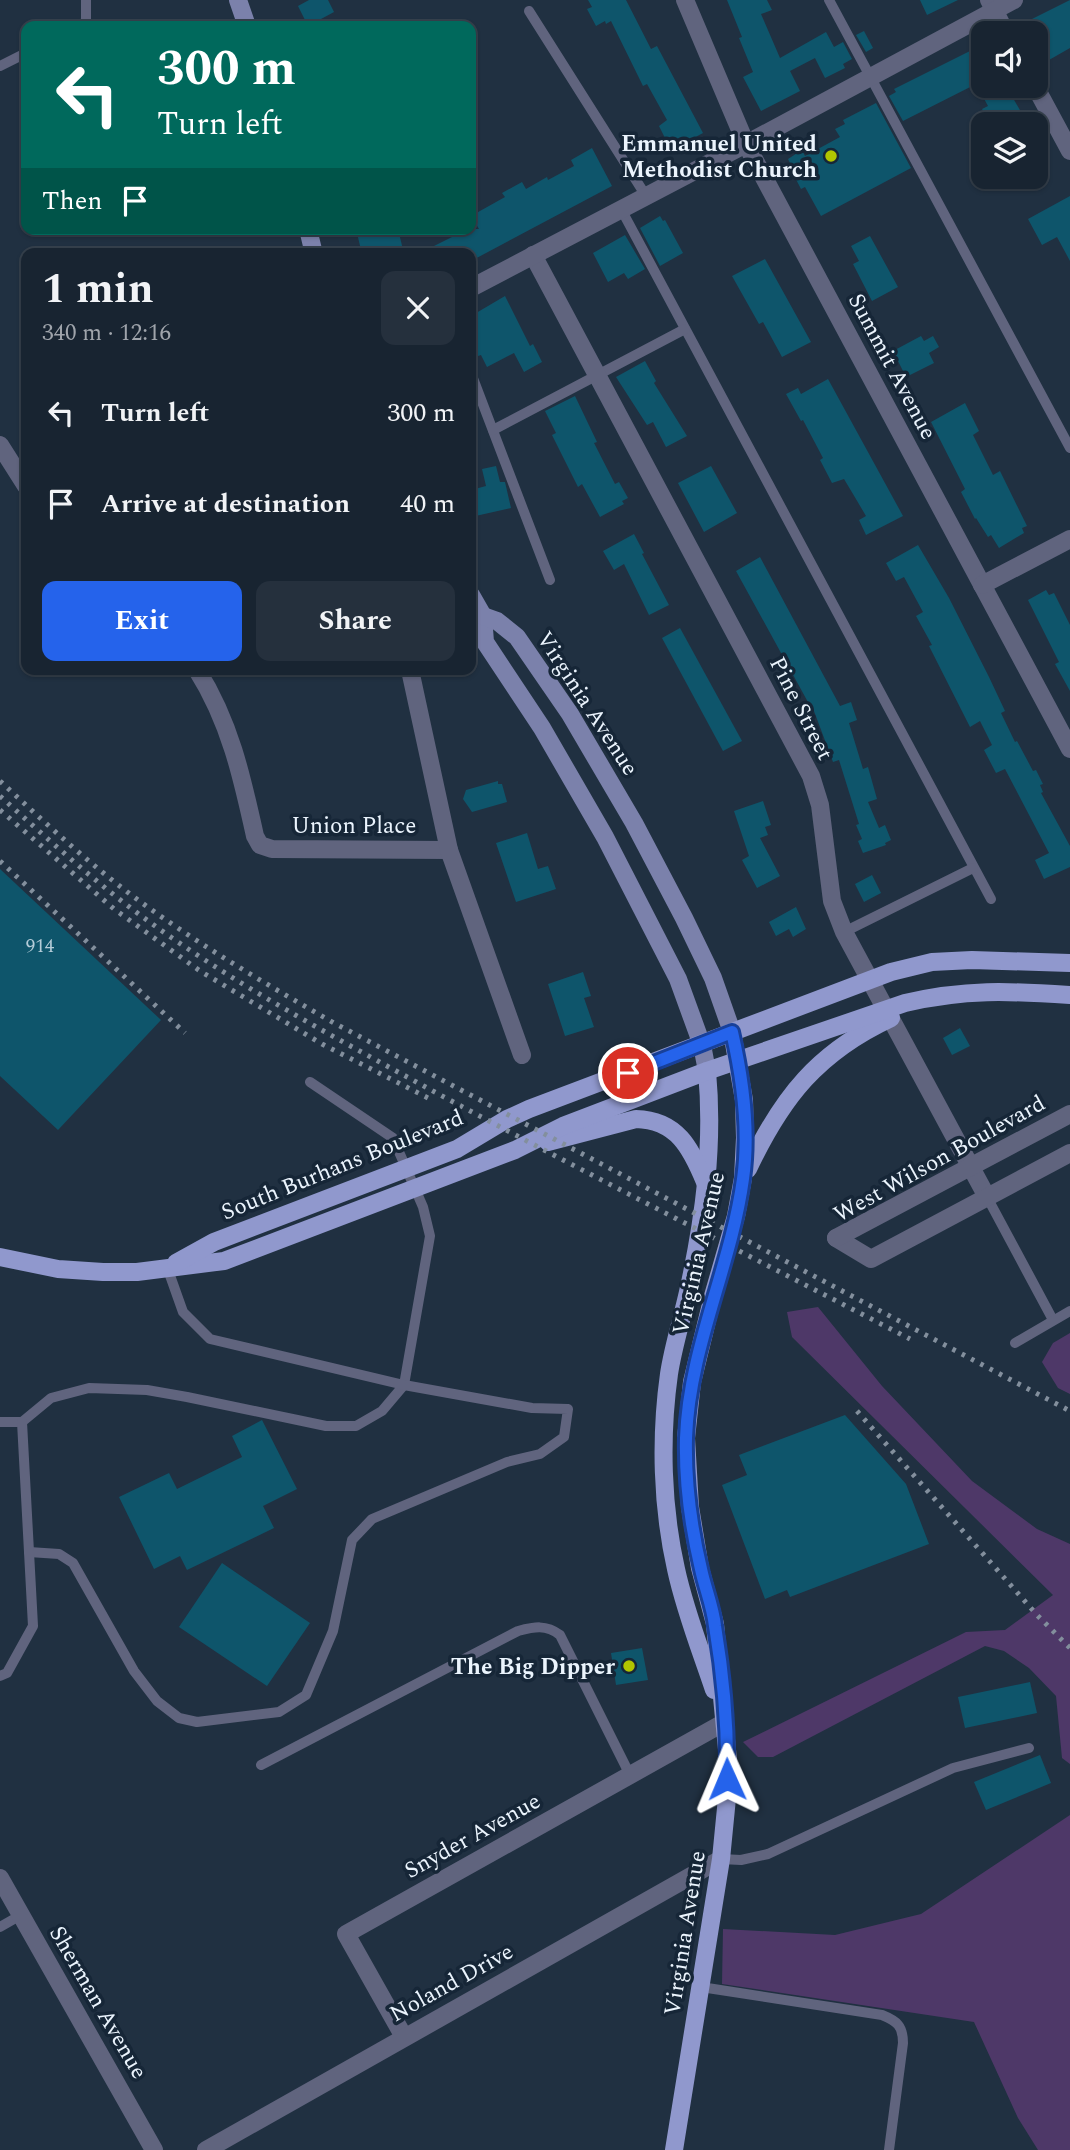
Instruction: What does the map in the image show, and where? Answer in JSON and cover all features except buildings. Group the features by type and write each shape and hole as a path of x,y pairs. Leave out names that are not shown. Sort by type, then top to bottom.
{"main road":[{"path":"238,0 245,21"},
{"name":"Virginia Avenue","path":"674,2150 722,1858 728,1760 725,1721 715,1624 700,1568 690,1507 686,1438 692,1382 736,1216 743,1178 744,1100 732,1032 713,978 634,823 570,713 517,637 497,621 477,618 485,642 542,728 605,837 678,979 702,1045 708,1071 710,1100 706,1193 669,1374 664,1435 666,1505 676,1570 725,1721"},
{"path":"732,1032 891,972 932,962 972,960 1070,963"},
{"path":"708,1071 869,1022 938,995 971,991 1070,995"},
{"path":"743,1178 762,1138 786,1100 809,1073 869,1022"},
{"name":"South Burhans Boulevard","path":"167,1268 214,1242 457,1149 528,1109 732,1032"},
{"name":"South Burhans Boulevard","path":"0,1257 58,1269 103,1272 137,1272 224,1261 570,1130 708,1071"},
{"path":"570,1130 636,1119 650,1119 663,1124 677,1133 693,1153 706,1193"}],"street":[{"name":"Summit Avenue","path":"685,0 746,144 1070,749"},
{"path":"476,285 869,78 991,5 1014,0"},
{"path":"991,5 1000,21"},
{"path":"1041,98 1070,151"},
{"name":"Pine Street","path":"534,256 811,776 820,805 832,901 844,932 987,1197"},
{"path":"0,445 21,478"},
{"path":"982,585 1070,539"},
{"name":"Union Place","path":"200,675 233,742 255,836 260,845 272,849 449,850"},
{"path":"411,675 449,850 522,1055"},
{"name":"West Wilson Boulevard","path":"1070,1114 836,1238 871,1259 1070,1153"},
{"name":"Snyder Avenue","path":"404,2037 346,1934 725,1721"},
{"name":"Noland Drive","path":"206,2150 722,1858"},
{"name":"Sherman Avenue","path":"0,1878 154,2150"}],"lane":[{"path":"85,21 86,0"},
{"path":"829,0 1070,448"},
{"path":"528,11 646,196"},
{"path":"0,65 21,55"},
{"path":"621,209 991,899"},
{"path":"493,430 685,329"},
{"path":"476,386 550,580"},
{"path":"844,932 973,868"},
{"path":"0,1422 22,1422 51,1398 89,1388 187,1396 326,1426 356,1426 382,1411 404,1385 430,1236 423,1207 393,1138 310,1082"},
{"path":"987,1197 1053,1320"},
{"path":"29,1552 59,1554 73,1563 134,1671 157,1701 179,1718 197,1722 279,1712 306,1695 333,1631 352,1540 372,1519 507,1462 540,1454 564,1437 568,1409 531,1408 404,1385 210,1339 183,1312 167,1268"},
{"path":"1015,1343 1070,1311"},
{"path":"0,1676 7,1673 33,1626 22,1422"},
{"path":"261,1765 517,1632 539,1626 551,1628 560,1635 630,1775"},
{"path":"722,1858 741,1860 768,1853 953,1768 1029,1748"},
{"path":"0,1927 21,1915"},
{"path":"701,1987 882,2015 896,2020 903,2030 904,2043 889,2150"}],"shaded area":[{"path":"818,1307 882,1386 972,1481 1037,1529 1070,1544 1070,1764 1062,1758 1056,1696 1029,1668 1004,1651 985,1646 773,1757 758,1757 743,1742 966,1632 1005,1630 1053,1595 792,1337 787,1312"},
{"path":"1070,1333 1070,1394 1058,1388 1042,1362 1053,1343"},
{"path":"1070,1815 1070,2150 1038,2150 1018,2118 974,2022 722,1984 723,1929 835,1935 921,1914"}],"railway":[{"path":"0,781 47,825 130,894 204,945 282,993 334,1023 1070,1411"},
{"path":"0,796 131,908 219,969 288,1011 490,1122 910,1339"},
{"path":"0,810 114,909 200,971 322,1044 432,1100"},
{"path":"0,861 185,1033"},
{"path":"857,1411 1037,1615 1070,1648"}],"place":[{"name":"Emmanuel United Methodist Church","path":"831,156"},
{"name":"The Big Dipper","path":"629,1666"}],"route":[{"path":"628,1073 732,1032 744,1100 743,1178 736,1216 692,1382 686,1438 690,1507 700,1568 715,1624 728,1760 727,1779"}]}
